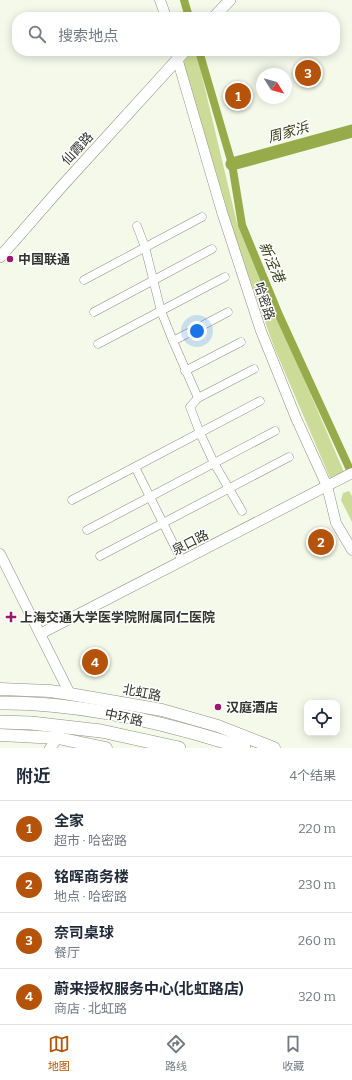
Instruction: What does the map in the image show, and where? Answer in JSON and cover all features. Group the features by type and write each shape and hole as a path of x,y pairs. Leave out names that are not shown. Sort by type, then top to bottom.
{"highway":[{"name":"中环路","path":"0,702 28,703 106,712 202,734 244,748"},
{"name":"中环路","path":"0,722 31,723 101,731 180,748"}],"main road":[{"path":"219,12 230,0"},
{"name":"仙霞路","path":"0,257 176,56"},
{"name":"北虹路","path":"0,689 50,691 162,710 218,726 274,748"},
{"path":"0,735 54,743 106,748"}],"street":[{"path":"160,0 164,12"},
{"name":"哈密路","path":"176,56 222,212 261,331 296,418 330,485 336,523 352,550"},
{"path":"84,280 202,217"},
{"path":"137,226 145,247 161,311 198,398"},
{"path":"94,312 212,249"},
{"path":"98,344 225,277"},
{"path":"173,341 228,312"},
{"path":"186,371 241,342"},
{"path":"242,511 230,488 214,463 190,407 198,398 254,369"},
{"path":"72,500 260,401"},
{"path":"87,530 275,431"},
{"path":"100,556 289,457"},
{"path":"135,467 182,561"},
{"name":"泉口路","path":"40,634 352,473"},
{"path":"0,554 70,694"}],"green space":[{"path":"188,56 197,56 237,223 344,472 330,478 274,347 237,243 183,62"},
{"path":"349,491 352,496 352,522 341,500 343,493"}],"waterway":[{"name":"新泾港","path":"184,0 188,12"},
{"name":"新泾港","path":"200,56 232,164 242,225 279,315 352,474"},
{"name":"周家浜","path":"232,164 352,131"}],"place":[{"name":"奈司桌球","path":"308,73"},
{"name":"全家","path":"238,96"},
{"name":"中国联通","path":"10,259"},
{"name":"铭晖商务楼","path":"321,542"},
{"name":"上海交通大学医学院附属同仁医院","path":"11,617"},
{"name":"蔚来授权服务中心(北虹路店)","path":"95,662"},
{"name":"汉庭酒店","path":"218,707"}]}
